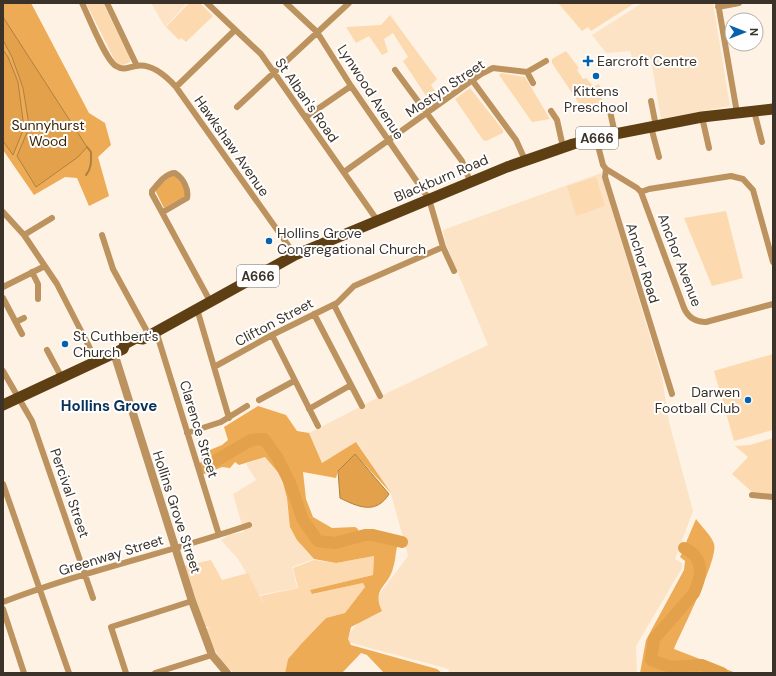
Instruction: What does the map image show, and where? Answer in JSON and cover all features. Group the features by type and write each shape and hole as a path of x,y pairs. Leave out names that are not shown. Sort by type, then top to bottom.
{"highway":[{"name":"Blackburn Road","path":"3,405 119,351 125,344 136,338 149,335 295,255 470,181 563,147 596,138 702,117 773,109"}],"street":[{"name":"Hawkshaw Avenue","path":"82,3 112,63 123,69 129,69 137,66 160,72 176,87 295,255"},
{"path":"107,3 137,66"},
{"name":"St Alban's Road","path":"207,3 261,54 377,220"},
{"name":"Lynwood Avenue","path":"286,3 317,32 351,86 429,198 444,247 454,271"},
{"path":"237,108 349,3"},
{"path":"738,113 718,5 740,3"},
{"path":"176,87 235,30"},
{"path":"533,83 527,72 546,61"},
{"name":"Mostyn Street","path":"344,172 472,80 493,68 527,72"},
{"path":"396,70 462,161 470,181"},
{"path":"472,80 516,140 525,160"},
{"path":"306,117 351,86"},
{"path":"651,101 653,126 659,157"},
{"path":"610,110 615,134"},
{"path":"754,111 762,142"},
{"path":"552,112 557,120 563,147"},
{"path":"702,117 709,148"},
{"name":"Anchor Road","path":"596,138 603,165 606,169 605,177 609,191 672,394"},
{"path":"606,169 641,192 649,189 731,176 743,179 753,190 773,262"},
{"path":"164,212 187,198 188,194 182,180 175,173 168,175 158,183 152,191 156,202 164,212 188,263 210,301"},
{"name":"Anchor Avenue","path":"641,192 684,308 690,317 697,321 706,322 773,304"},
{"path":"3,212 24,235 57,284 97,362"},
{"path":"24,235 52,218"},
{"name":"Clarence Street","path":"102,235 113,269 149,335 187,433 219,535"},
{"name":"Clifton Street","path":"214,367 272,335 334,305 354,286 444,247"},
{"path":"3,288 45,266"},
{"path":"32,272 38,284 38,299"},
{"path":"3,298 22,334"},
{"path":"334,305 380,396"},
{"path":"197,309 229,418"},
{"path":"314,314 362,406"},
{"path":"16,322 24,318"},
{"path":"272,335 318,426"},
{"path":"47,350 62,378"},
{"name":"Hollins Grove Street","path":"119,351 175,549 192,601 212,655 227,673"},
{"name":"Percival Street","path":"3,372 32,421 86,575 92,598"},
{"path":"259,400 294,381"},
{"path":"309,409 351,386"},
{"path":"187,433 229,418 247,406"},
{"path":"3,484 69,673"},
{"path":"752,496 773,497"},
{"name":"Greenway Street","path":"3,602 39,589 175,549 249,525"},
{"path":"126,673 111,627 192,601"},
{"path":"3,609 24,673"},
{"path":"155,673 212,655"}],"shaded area":[{"path":"86,3 103,3 130,58 130,62 120,65 115,61"},
{"path":"151,3 187,3 165,27"},
{"path":"189,3 200,3 213,16 186,42 181,38 179,40 166,27"},
{"path":"558,3 635,3 591,31 588,27 582,31"},
{"path":"642,3 713,3 730,106 661,119 651,60 633,61 630,51 606,53 592,35"},
{"path":"390,15 437,79 431,85 441,100 432,105 403,61 408,57 393,33 384,39 388,52 382,55 369,36 356,43 346,27 381,25"},
{"path":"3,17 87,147 78,157 36,187 17,156 28,130 28,119 23,88 12,57 3,40"},
{"path":"3,50 8,57 18,82 24,128 13,155 3,141"},
{"path":"566,51 579,68 577,70 583,79 586,78 594,87 598,84 600,86 603,104 582,108 552,63 552,59"},
{"path":"501,73 525,77 550,119 532,122 499,75"},
{"path":"470,88 503,130 503,133 486,141 483,140 455,99"},
{"path":"601,173 662,377 669,422 693,511 675,559 682,563 682,568 636,646 637,673 448,673 449,669 344,641 408,556 391,494 357,442 322,463 309,433 385,394 488,345 445,242 443,230"},
{"path":"596,177 605,206 576,216 567,186"},
{"path":"726,211 743,278 712,286 684,218"},
{"name":"Darwen Football Club","path":"773,354 773,430 734,441 714,371"},
{"path":"773,438 773,495 752,492 732,474 748,457 735,446 750,445"},
{"path":"355,454 389,494 384,501 373,507 360,506 340,498 338,471"},
{"path":"265,457 280,476 287,498 288,511 297,540 314,559 292,567 297,588 259,595 238,559 221,540 229,535 244,532 233,494 256,480 246,464"},
{"path":"374,556 373,575 310,590 313,594 363,583 365,587 345,613 326,618 302,643 288,659 285,673 234,673 224,664 205,629 210,627 205,627 184,566 211,560 222,580 248,573 266,609 260,596 298,588 293,568 314,560 336,563"}],"green space":[{"name":"Sunnyhurst Wood","path":"3,3 31,3 89,113 105,123 111,145 98,157 109,196 89,206 77,178 65,177 34,195 3,150"},
{"path":"171,176 175,176 181,182 185,190 185,196 164,208 155,190"},
{"path":"258,406 286,415 297,431 309,433 322,463 356,442 391,493 355,454 338,471 336,478 303,472 306,499 313,517 332,528 355,527 358,529 359,533 330,538 316,533 303,512 293,481 287,469 265,437 250,439 204,465 200,454 222,445 228,440 224,427"},
{"path":"264,441 275,458 288,484 300,520 317,543 337,545 373,538 398,543 395,562 391,574 380,592 379,604 382,611 351,627 348,639 351,645 437,669 442,673 384,673 367,655 361,653 342,673 285,673 288,659 302,643 326,618 345,613 365,587 363,583 312,594 310,590 373,575 374,556 336,563 314,559 297,540 290,527 287,498 281,476 265,457 239,465 235,462 230,468 222,467 206,474 205,470 251,442"},
{"path":"696,519 713,541 714,552 705,579 674,649 736,673 730,673 703,662 671,665 653,659 656,640 662,631 694,597 699,587 702,577 702,566 700,559 691,548 685,545"},
{"path":"683,551 693,560 697,567 697,576 694,585 681,604 652,638 646,662 670,670 703,668 717,673 640,673 646,640 684,570 685,561 680,557"}],"waterway":[{"path":"86,175 91,161 91,152 87,147"},
{"path":"203,468 251,440 264,439 277,457 290,483 303,520 318,541 335,543 365,535 373,535 402,542"},
{"path":"684,548 691,552 699,562 699,580 694,593 654,639 651,660 671,667 702,665 722,673"}],"place":[{"name":"Earcroft Centre","path":"588,61"},
{"name":"Kittens Preschool","path":"596,76"},
{"name":"Hollins Grove Congregational Church","path":"269,241"},
{"name":"St Cuthbert's Church","path":"65,344"},
{"name":"Darwen Football Club","path":"748,400"}],"district":[{"name":"Hollins Grove","path":"109,406"}]}
